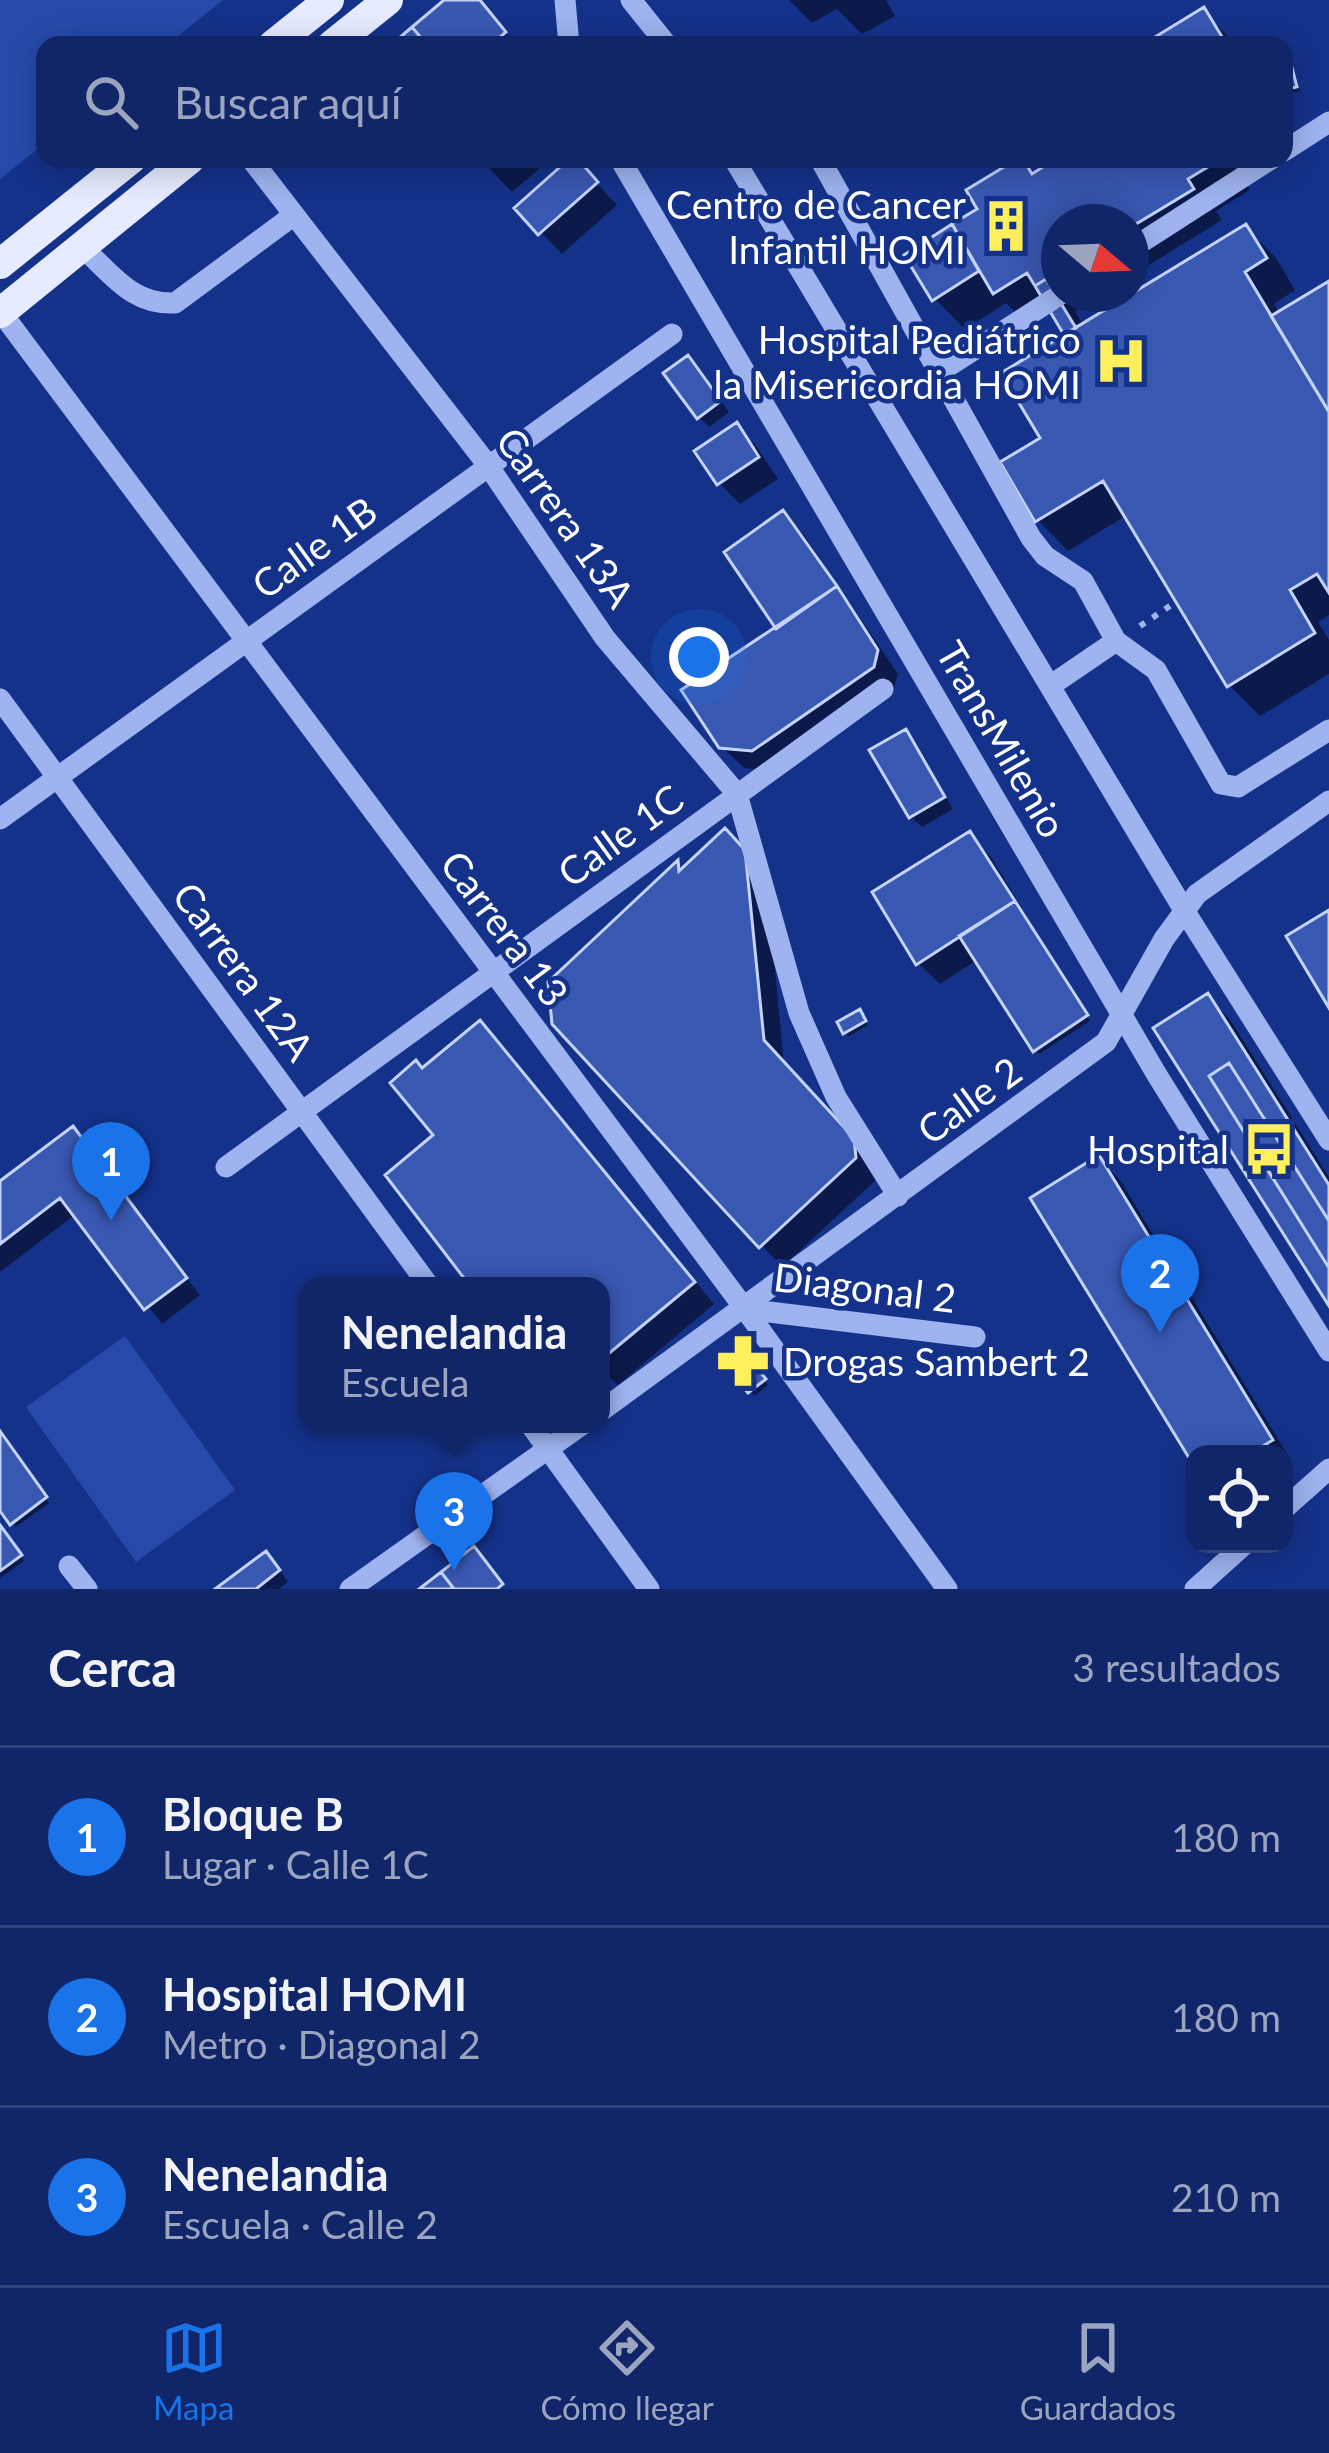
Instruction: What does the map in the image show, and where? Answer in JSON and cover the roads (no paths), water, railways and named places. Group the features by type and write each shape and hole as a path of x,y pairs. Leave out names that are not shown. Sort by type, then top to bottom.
{"main road":[{"path":"284,36 329,0"},
{"path":"343,36 388,0"},
{"path":"0,264 120,168"},
{"path":"0,312 179,168"}],"street":[{"path":"565,0 568,36"},
{"path":"631,0 660,36"},
{"path":"1293,145 1329,122"},
{"name":"Carrera 13A","path":"258,168 487,464 604,638 737,794 799,1013 836,1097 898,1196"},
{"name":"TransMilenio","path":"625,168 1122,1015 1329,1351"},
{"name":"TransMilenio","path":"739,168 1184,910 1329,1140"},
{"path":"825,168 1038,549 1083,581 1117,641 1156,670 1226,788 1238,787 1329,730"},
{"path":"1149,237 1257,168"},
{"path":"83,248 135,296 151,304 175,303 294,215"},
{"path":"938,374 1041,306"},
{"name":"Carrera 13","path":"0,312 745,1309 947,1589"},
{"name":"Calle 1B","path":"0,820 672,334"},
{"path":"958,462 981,447"},
{"path":"1049,686 1117,641"},
{"name":"Calle 1C","path":"226,1167 883,689"},
{"name":"Carrera 12A","path":"0,699 422,1277"},
{"name":"Calle 2","path":"610,1405 1106,1042 1184,910 1210,884 1329,801"},
{"name":"Diagonal 2","path":"745,1309 975,1337"},
{"path":"536,1433 649,1589"},
{"path":"350,1589 570,1433"},
{"path":"1293,1501 1329,1469"},
{"path":"1195,1589 1235,1553"},
{"path":"69,1566 87,1589"}],"place":[{"name":"Centro de Cancer Infantil HOMI","path":"1006,226"},
{"name":"Hospital Pediátrico la Misericordia HOMI","path":"1121,361"},
{"name":"Hospital","path":"1269,1149"},
{"name":"Bloque B","path":"111,1221"},
{"name":"Hospital HOMI","path":"1160,1333"},
{"name":"Drogas Sambert 2","path":"743,1361"},
{"name":"Nenelandia","path":"454,1571"}]}
